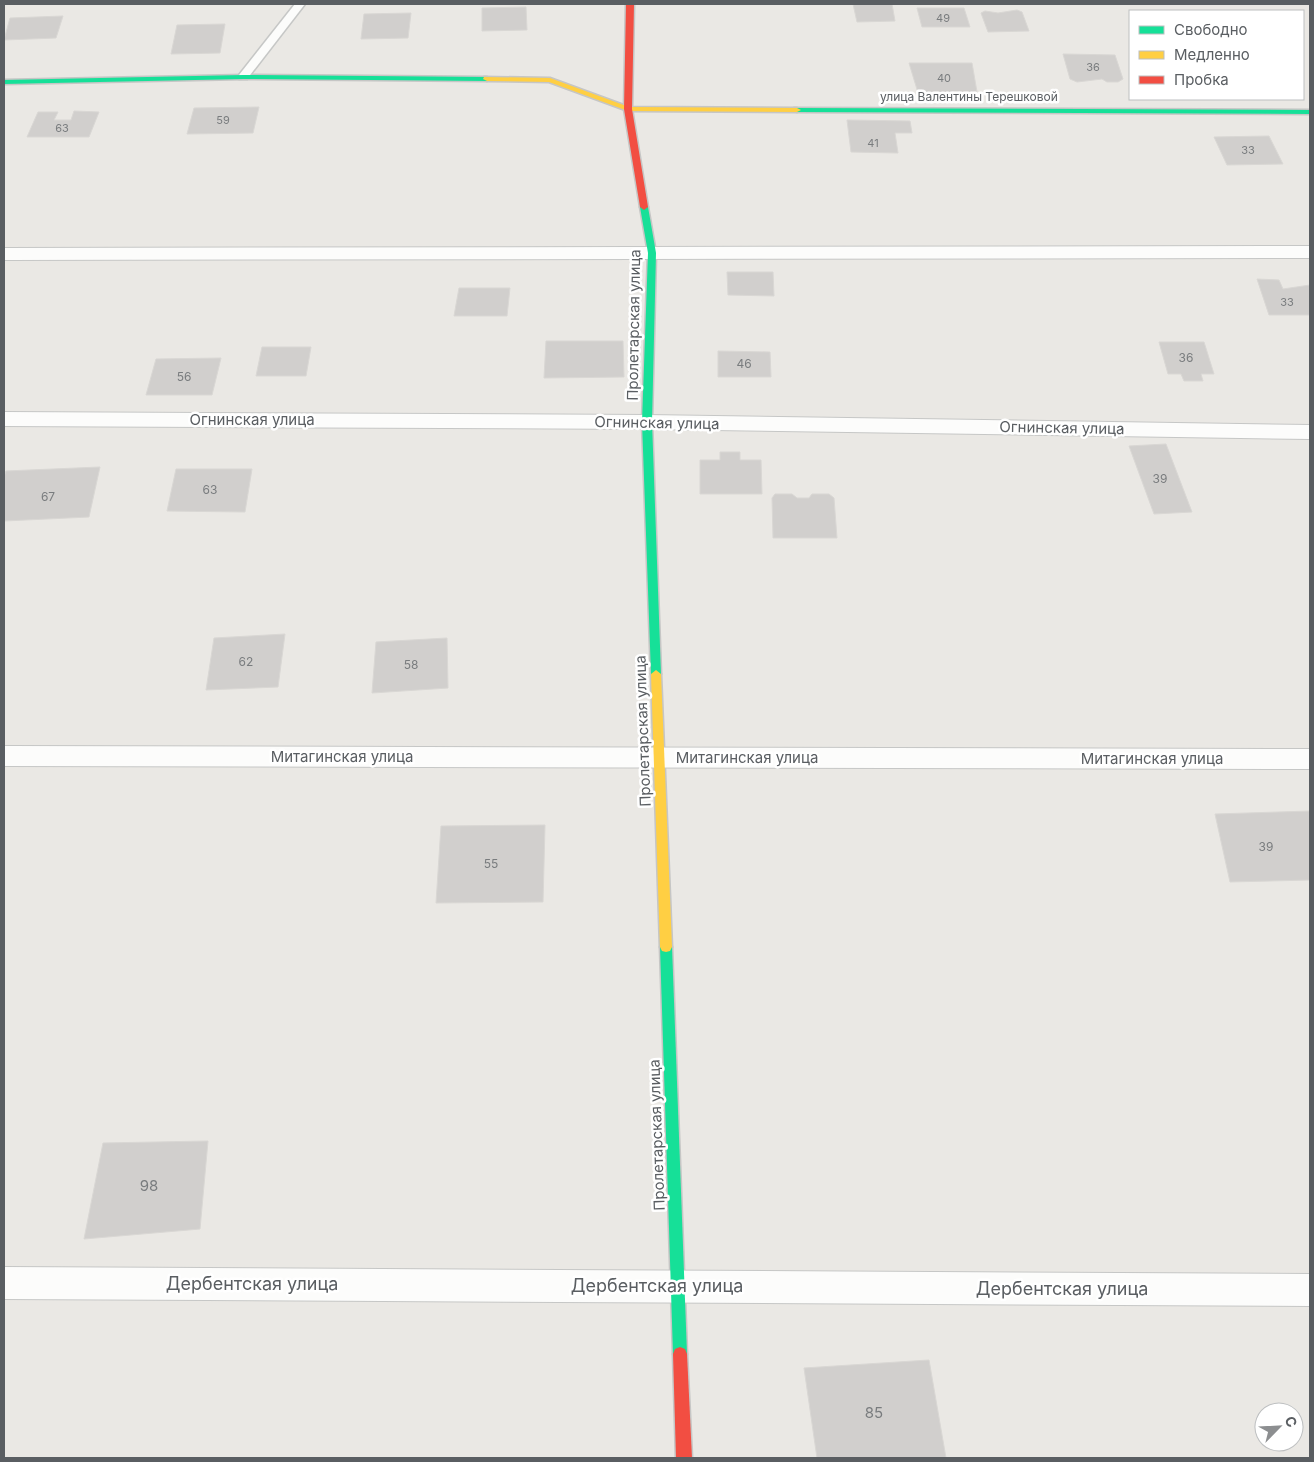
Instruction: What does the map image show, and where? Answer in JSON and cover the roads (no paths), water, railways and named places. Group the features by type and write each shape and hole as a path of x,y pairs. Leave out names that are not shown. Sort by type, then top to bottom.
{"street":[{"name":"Пролетарская улица","path":"630,4 628,109 652,253 647,422 684,1458"},
{"path":"4,82 243,77 550,80 628,109"},
{"name":"улица Валентины Терешковой","path":"628,109 1310,112"},
{"path":"4,254 1310,252"},
{"name":"Огнинская улица","path":"4,419 647,422 1310,432"},
{"name":"Митагинская улица","path":"4,756 1310,759"},
{"name":"Дербентская улица","path":"4,1282 1310,1290"}],"lane":[{"path":"243,77 300,4"}]}
